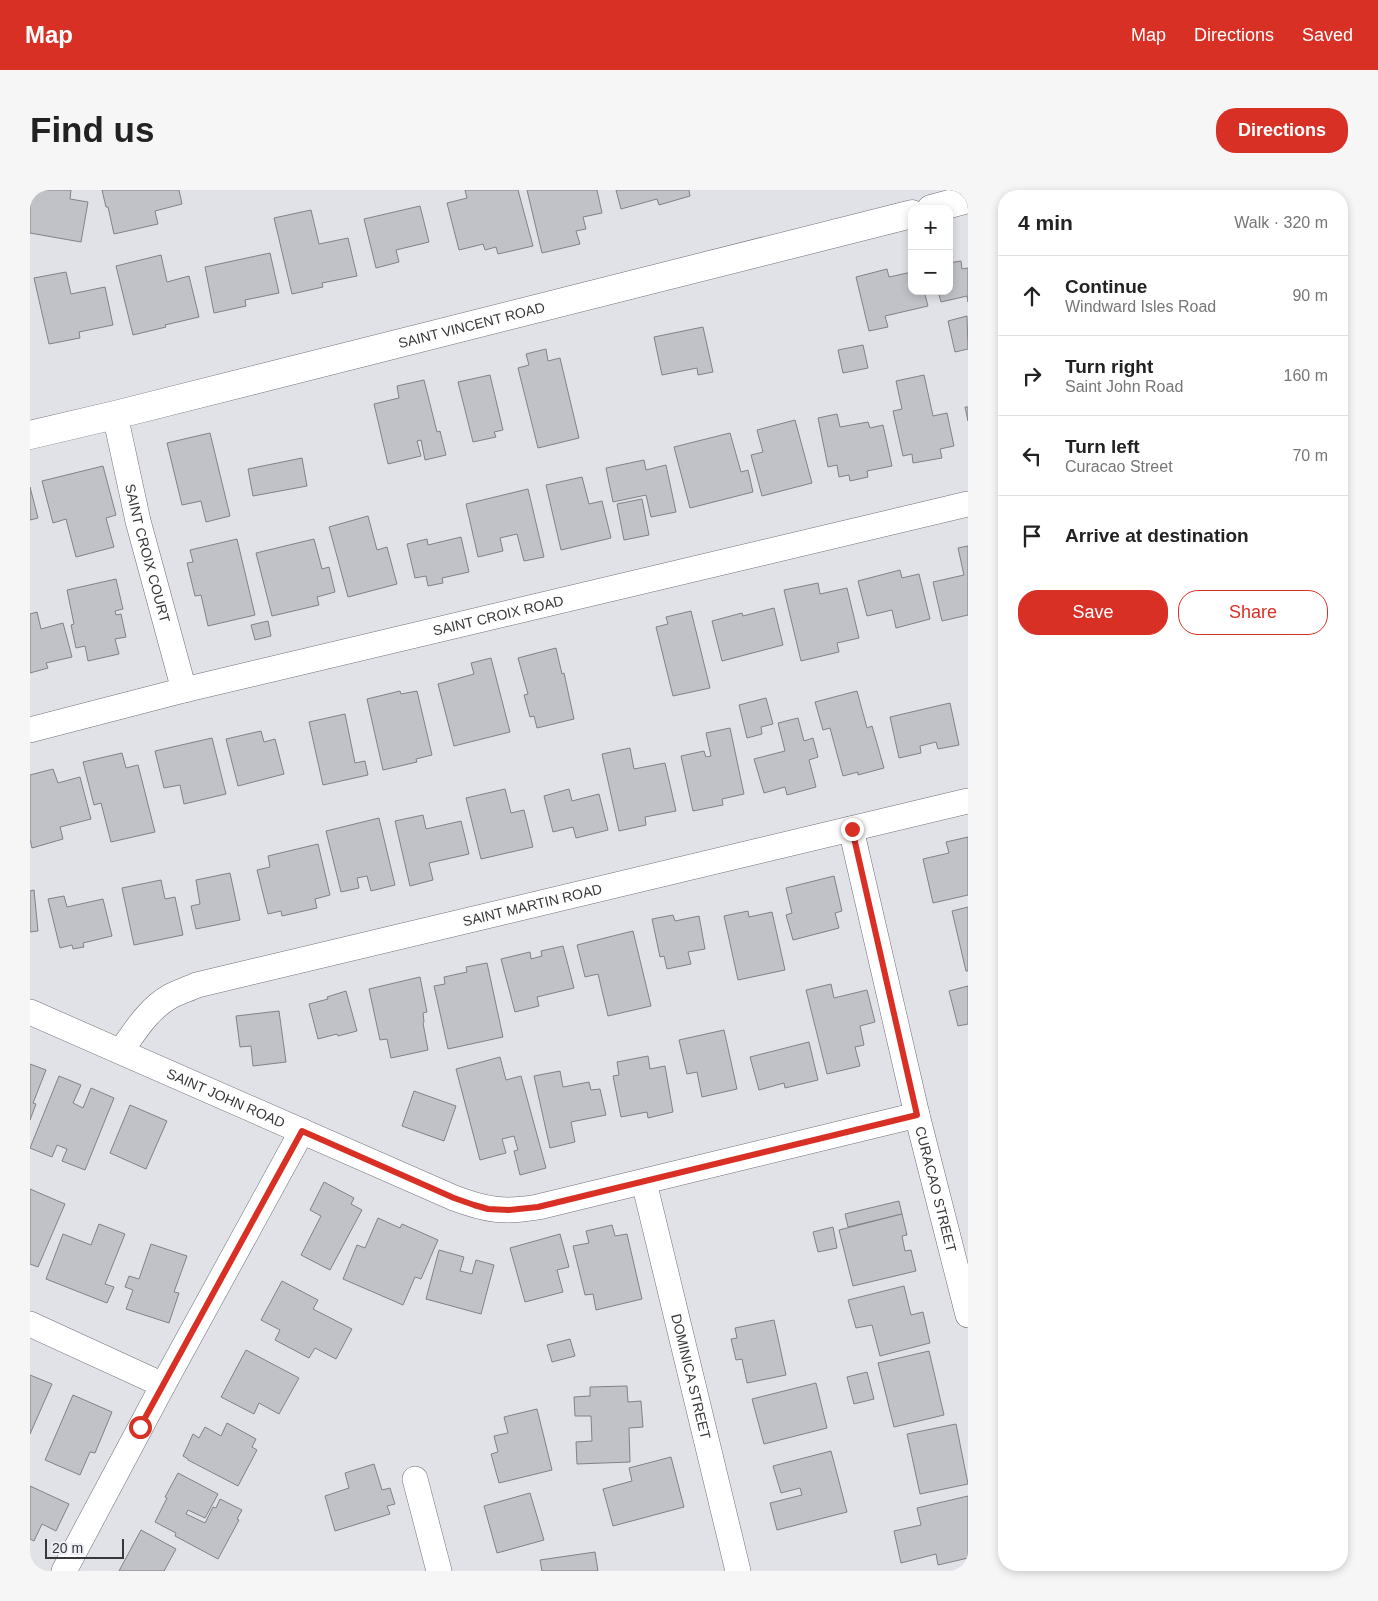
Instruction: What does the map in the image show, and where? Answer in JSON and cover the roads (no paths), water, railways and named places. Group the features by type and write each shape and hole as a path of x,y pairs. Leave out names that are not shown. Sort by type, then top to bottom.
{"street":[{"path":"947,205 968,200"},
{"name":"SAINT VINCENT ROAD","path":"30,435 908,215"},
{"name":"SAINT CROIX COURT","path":"115,415 138,521 184,690"},
{"name":"SAINT CROIX ROAD","path":"30,730 184,690 968,504"},
{"name":"SAINT MARTIN ROAD","path":"121,1051 135,1030 155,1007 171,996 197,985 968,801"},
{"name":"CURACAO STREET","path":"852,829 917,1115 968,1315"},
{"name":"SAINT JOHN ROAD","path":"30,1012 454,1198 488,1209 532,1208 917,1115"},
{"path":"64,1571 302,1131"},
{"name":"DOMINICA STREET","path":"644,1182 738,1571"},
{"path":"30,1324 163,1385"},
{"path":"415,1480 439,1571"}]}
